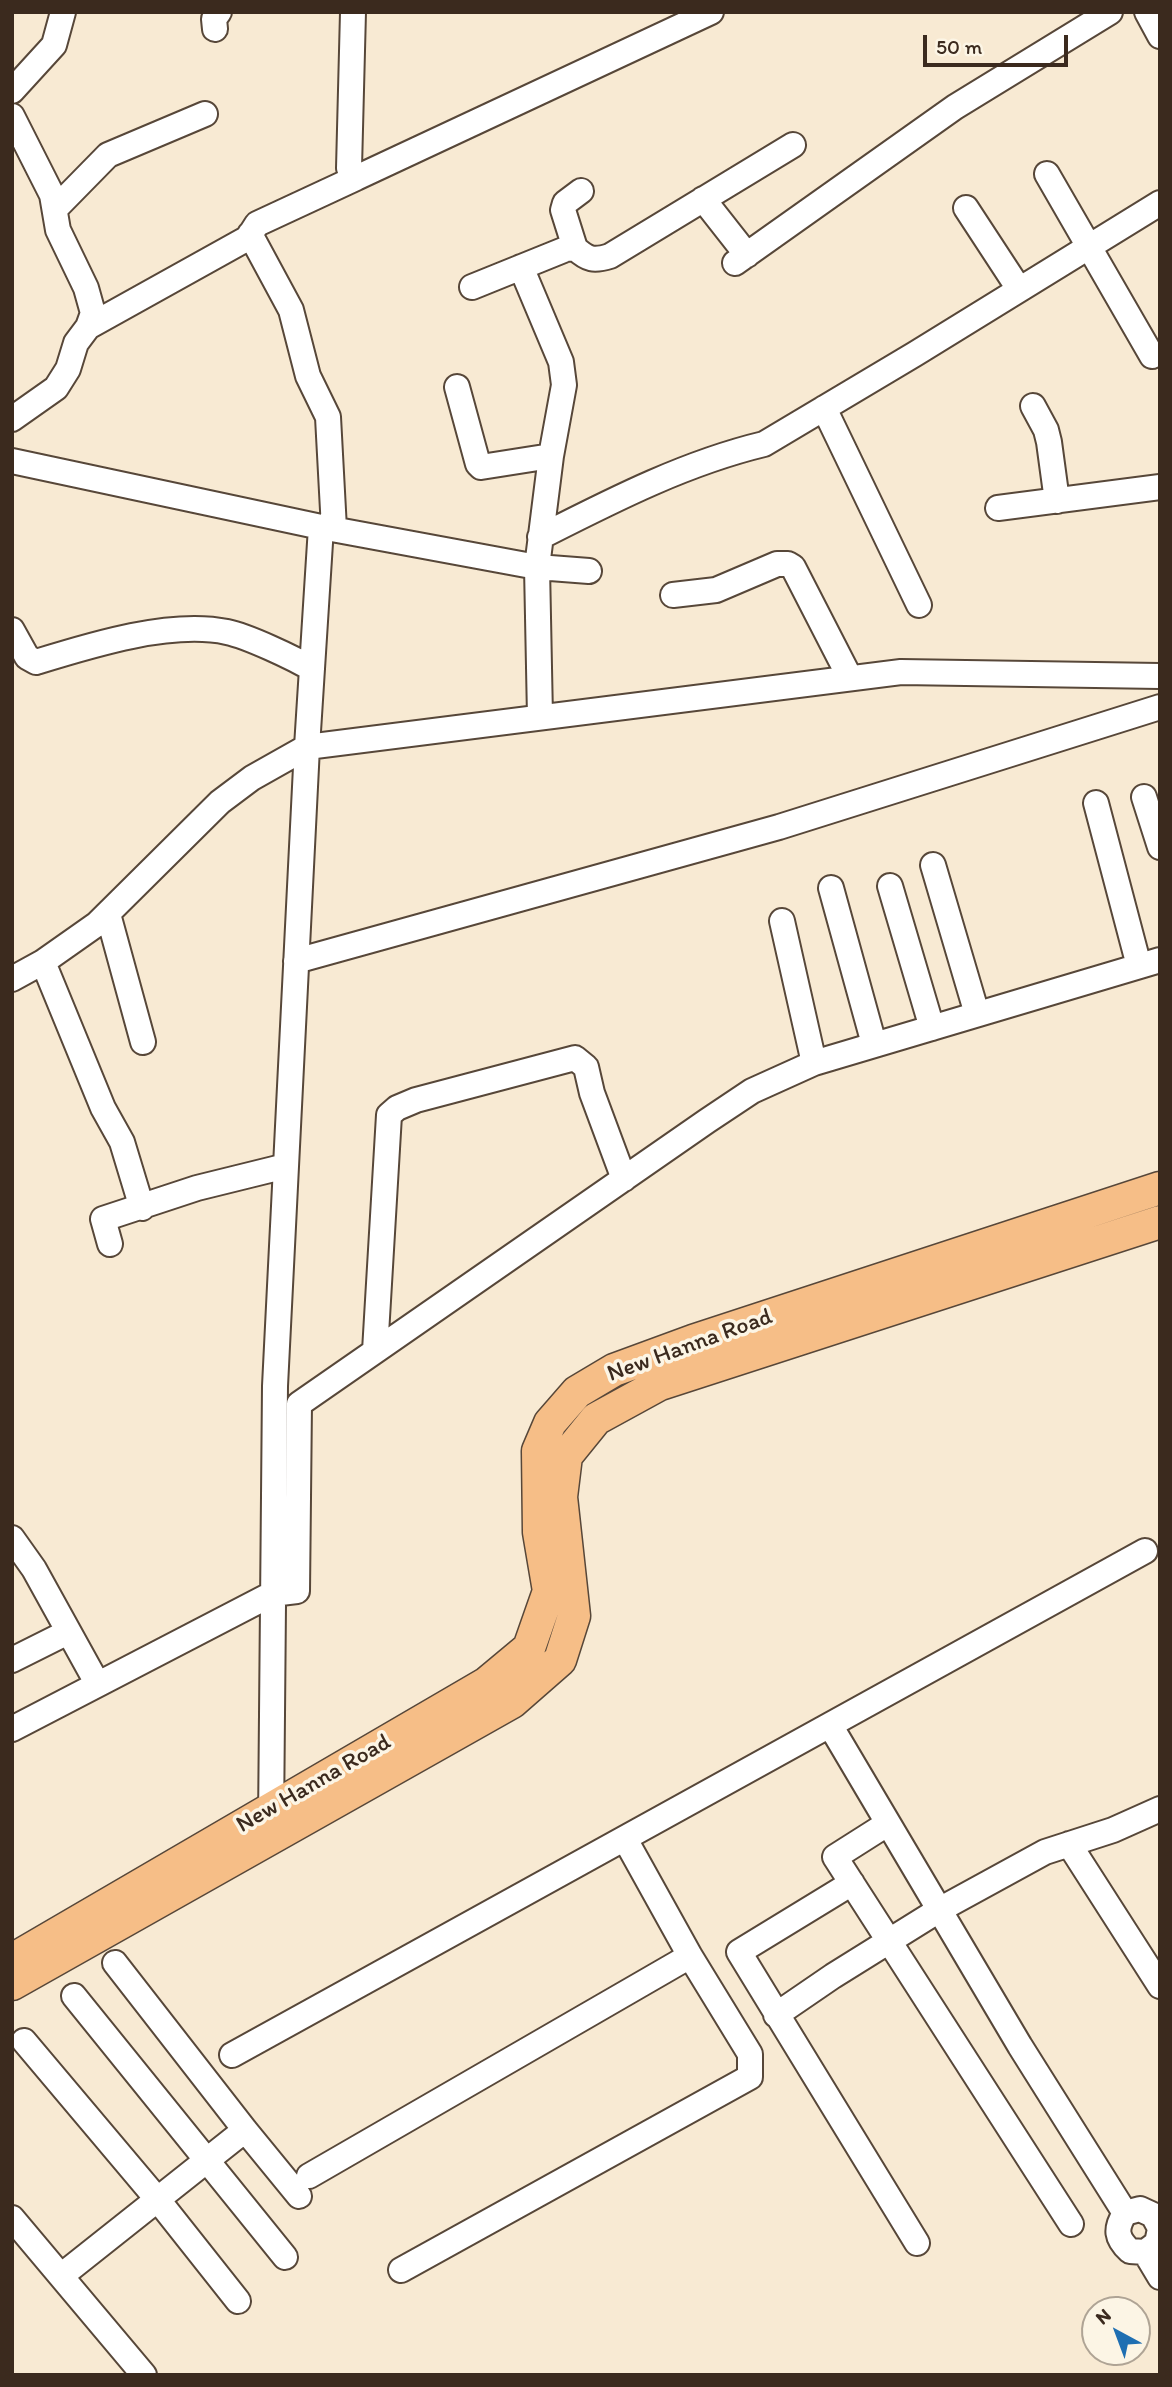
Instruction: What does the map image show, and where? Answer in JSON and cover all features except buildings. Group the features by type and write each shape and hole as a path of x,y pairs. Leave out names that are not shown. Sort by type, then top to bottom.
{"main road":[{"name":"New Hanna Road","path":"12,1984 271,1824 486,1682 529,1648 550,1591 539,1532 538,1451 550,1423 577,1392 614,1370 693,1341 1160,1188"},
{"name":"New Hanna Road","path":"12,1960 512,1702 560,1660 574,1616 561,1497 566,1456 596,1419 660,1384 1160,1222"}],"street":[{"path":"12,91 54,46 63,12"},
{"path":"353,12 349,168 356,178"},
{"path":"88,327 248,238 257,224 710,12"},
{"path":"703,200 741,259 955,107 1110,12"},
{"path":"1147,12 1160,36"},
{"path":"55,209 108,155 205,114"},
{"path":"12,116 52,195 58,230 86,288 93,313 88,327 76,344 68,369 56,388 12,419"},
{"path":"581,191 565,202 563,211 575,248 586,258 597,260 610,256 793,145"},
{"path":"1047,174 1152,356"},
{"path":"540,537 653,481 737,450 764,443 1160,203"},
{"path":"966,208 1019,289"},
{"path":"250,234 291,310 308,376 328,417 328,528 306,747 275,1386 271,1824"},
{"path":"472,287 575,248"},
{"path":"522,267 561,362 564,385 551,456 537,567 540,717"},
{"path":"457,387 481,467 551,456"},
{"path":"1033,406 1046,430 1057,501"},
{"path":"824,408 919,604"},
{"path":"12,461 328,528 537,567 589,571"},
{"path":"998,508 1160,487"},
{"path":"673,595 716,590 777,564 789,564 793,567 850,678"},
{"path":"12,629 27,657 36,662 106,642 197,628 229,632 312,669"},
{"path":"12,979 43,962 97,924 220,802 253,778 306,747 901,672 1160,677"},
{"path":"296,961 779,827 1160,707"},
{"path":"1144,797 1160,847"},
{"path":"12,1729 272,1594 297,1591 299,1404 752,1091 814,1063 1149,963 1096,803"},
{"path":"933,865 977,1014"},
{"path":"890,886 932,1027"},
{"path":"831,888 874,1044"},
{"path":"107,914 143,1042"},
{"path":"782,921 814,1063"},
{"path":"43,962 103,1108 122,1142 142,1208"},
{"path":"375,1351 389,1115 397,1108 416,1100 576,1058 586,1067 592,1093 624,1179"},
{"path":"110,1244 103,1219 197,1188 286,1166"},
{"path":"12,1538 34,1569 97,1684"},
{"path":"232,2055 1145,1551"},
{"path":"12,1660 68,1632"},
{"path":"831,1726 1020,2046 1125,2213"},
{"path":"776,2015 939,1910 1045,1852 1113,1830 1160,1809"},
{"path":"887,1824 835,1857 1071,2224"},
{"path":"401,2270 750,2077 750,2054 690,1956 625,1839"},
{"path":"1069,1844 1160,1986"},
{"path":"852,1883 739,1952 917,2243"},
{"path":"115,1963 244,2130 304,2186 690,1956"},
{"path":"74,1996 285,2257"},
{"path":"24,2041 158,2200 238,2301"},
{"path":"61,2276 244,2130"},
{"path":"1156,2236 1130,2251 1119,2241 1117,2226 1125,2213 1140,2209 1153,2215 1156,2236 1160,2277"},
{"path":"12,2218 144,2375"}]}
